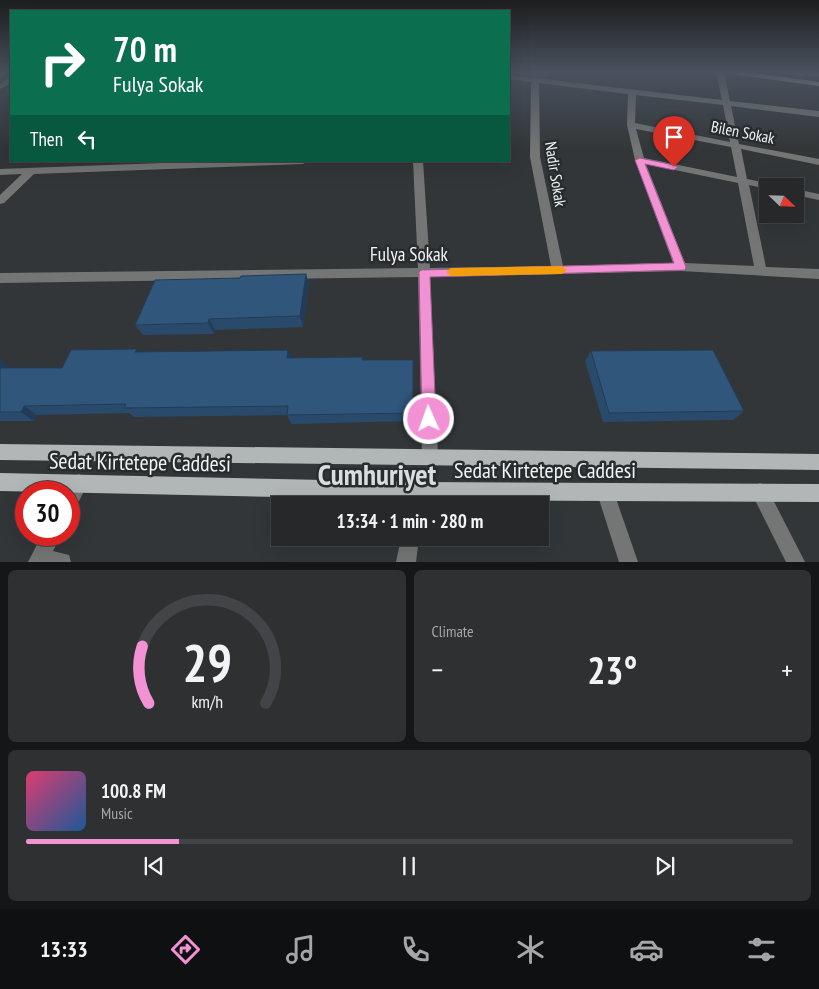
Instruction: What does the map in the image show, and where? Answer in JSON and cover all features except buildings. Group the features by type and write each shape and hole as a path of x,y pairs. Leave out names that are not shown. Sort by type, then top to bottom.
{"main road":[{"name":"Sedat Kirtetepe Caddesi","path":"0,452 819,462"},
{"name":"Sedat Kirtetepe Caddesi","path":"0,482 15,482"},
{"name":"Sedat Kirtetepe Caddesi","path":"80,483 372,496"},
{"name":"Sedat Kirtetepe Caddesi","path":"493,496 606,493 819,493"}],"street":[{"name":"Nadir Sokak","path":"535,98 535,157 558,270"},
{"path":"632,98 631,125 640,160 681,267"},
{"path":"677,98 819,114"},
{"path":"725,98 761,270"},
{"name":"Bilen Sokak","path":"631,125 819,162"},
{"path":"640,160 759,184"},
{"path":"0,172 276,162"},
{"path":"418,162 430,456"},
{"path":"0,201 31,171"},
{"path":"804,194 819,197"},
{"name":"Fulya Sokak","path":"0,278 681,267 819,274"},
{"path":"760,492 796,562"},
{"path":"606,493 629,562"},
{"path":"46,546 38,560 62,562"},
{"path":"406,562 409,546"}],"slow traffic":[{"path":"451,272 562,270"}],"district":[{"name":"Cumhuriyet","path":"377,475"}],"route":[{"path":"429,419 424,272 510,272 681,267 640,160 674,167"}]}
